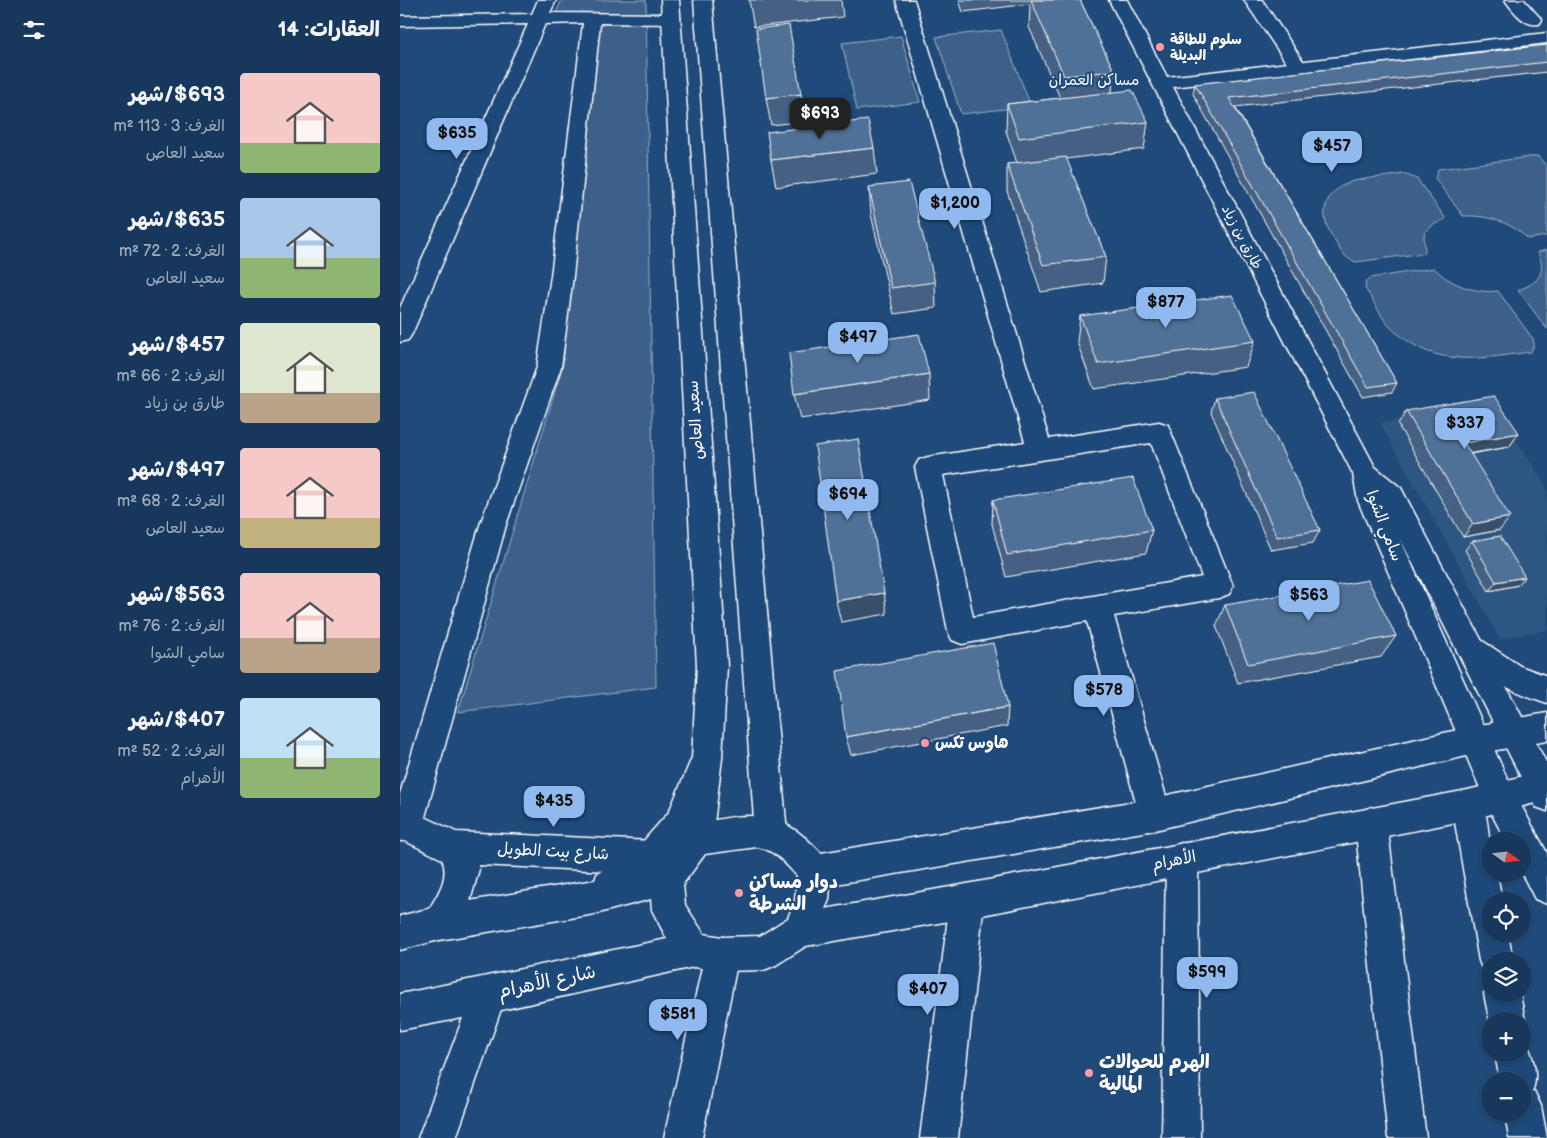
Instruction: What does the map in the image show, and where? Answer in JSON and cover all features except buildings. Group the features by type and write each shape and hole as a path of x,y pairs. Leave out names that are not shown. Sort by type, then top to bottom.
{"street":[{"path":"400,334 547,0"},
{"path":"703,0 771,833"},
{"path":"906,0 1040,450"},
{"name":"طارق بن زياد","path":"1118,0 1366,474"},
{"path":"1252,0 1298,67"},
{"path":"1514,0 1532,20"},
{"path":"400,40 410,16 538,20 592,18 670,9"},
{"name":"سعيد العاص","path":"670,9 712,666 707,758 696,840"},
{"path":"438,923 457,893 463,869 454,848 403,825 493,525 550,367 592,18"},
{"path":"1161,82 1547,38"},
{"path":"1159,432 1220,586 962,631 928,467 1040,450 1159,432"},
{"name":"سامي الشوا","path":"1366,474 1392,495 1514,734 1545,789"},
{"name":"سامي الشوا","path":"1366,474 1371,501 1499,796 1547,887"},
{"path":"1097,608 1155,814"},
{"path":"1471,649 1510,675 1547,690"},
{"path":"814,870 1155,814 1475,740 1547,727"},
{"path":"400,933 438,923 595,896 659,868 696,840 734,833 771,833 795,850 814,870 812,900 800,930 764,953 708,952 669,910 659,868 707,758"},
{"name":"الأهرام","path":"800,930 968,901 1468,805 1499,796 1545,789"},
{"path":"1468,805 1484,892"},
{"path":"1371,823 1407,1138"},
{"name":"شارع بيت الطويل","path":"454,848 659,868"},
{"path":"1181,1138 1182,859"},
{"path":"939,1138 968,901"},
{"path":"683,1138 708,952"},
{"name":"شارع الأهرام","path":"400,1012 708,952"},
{"path":"437,1138 488,995"},
{"path":"1525,1122 1528,1138"}],"shaded area":[{"path":"562,0 646,0 656,687 458,712 563,365 597,14 555,15"},
{"path":"1001,30 1031,106 961,114 936,37"},
{"path":"901,36 920,102 857,110 842,43"},
{"path":"1538,156 1547,167 1547,236 1528,239 1514,228 1490,218 1463,216 1435,178 1438,169"},
{"path":"1404,174 1417,179 1446,219 1433,225 1424,234 1425,253 1356,262 1347,258 1338,247 1327,225 1325,209 1331,195 1345,184 1354,181"},
{"path":"1547,250 1547,329 1518,290 1531,284 1539,277 1541,260 1538,252"},
{"path":"1434,268 1447,279 1463,287 1481,291 1498,291 1533,339 1534,344 1531,352 1482,358 1450,357 1420,348 1394,331 1385,321 1365,288 1366,282 1370,278"},
{"path":"1494,405 1547,488 1547,630 1500,639 1380,423"}],"place":[{"name":"سلوم للطاقة البديلة","path":"1160,47"},
{"name":"هاوس تكس","path":"925,743"},
{"name":"دوار مساكن الشرطة","path":"739,893"},
{"name":"الهرم للحوالات المالية","path":"1089,1073"}],"district":[{"name":"مساكن العمران","path":"1094,80"}]}
